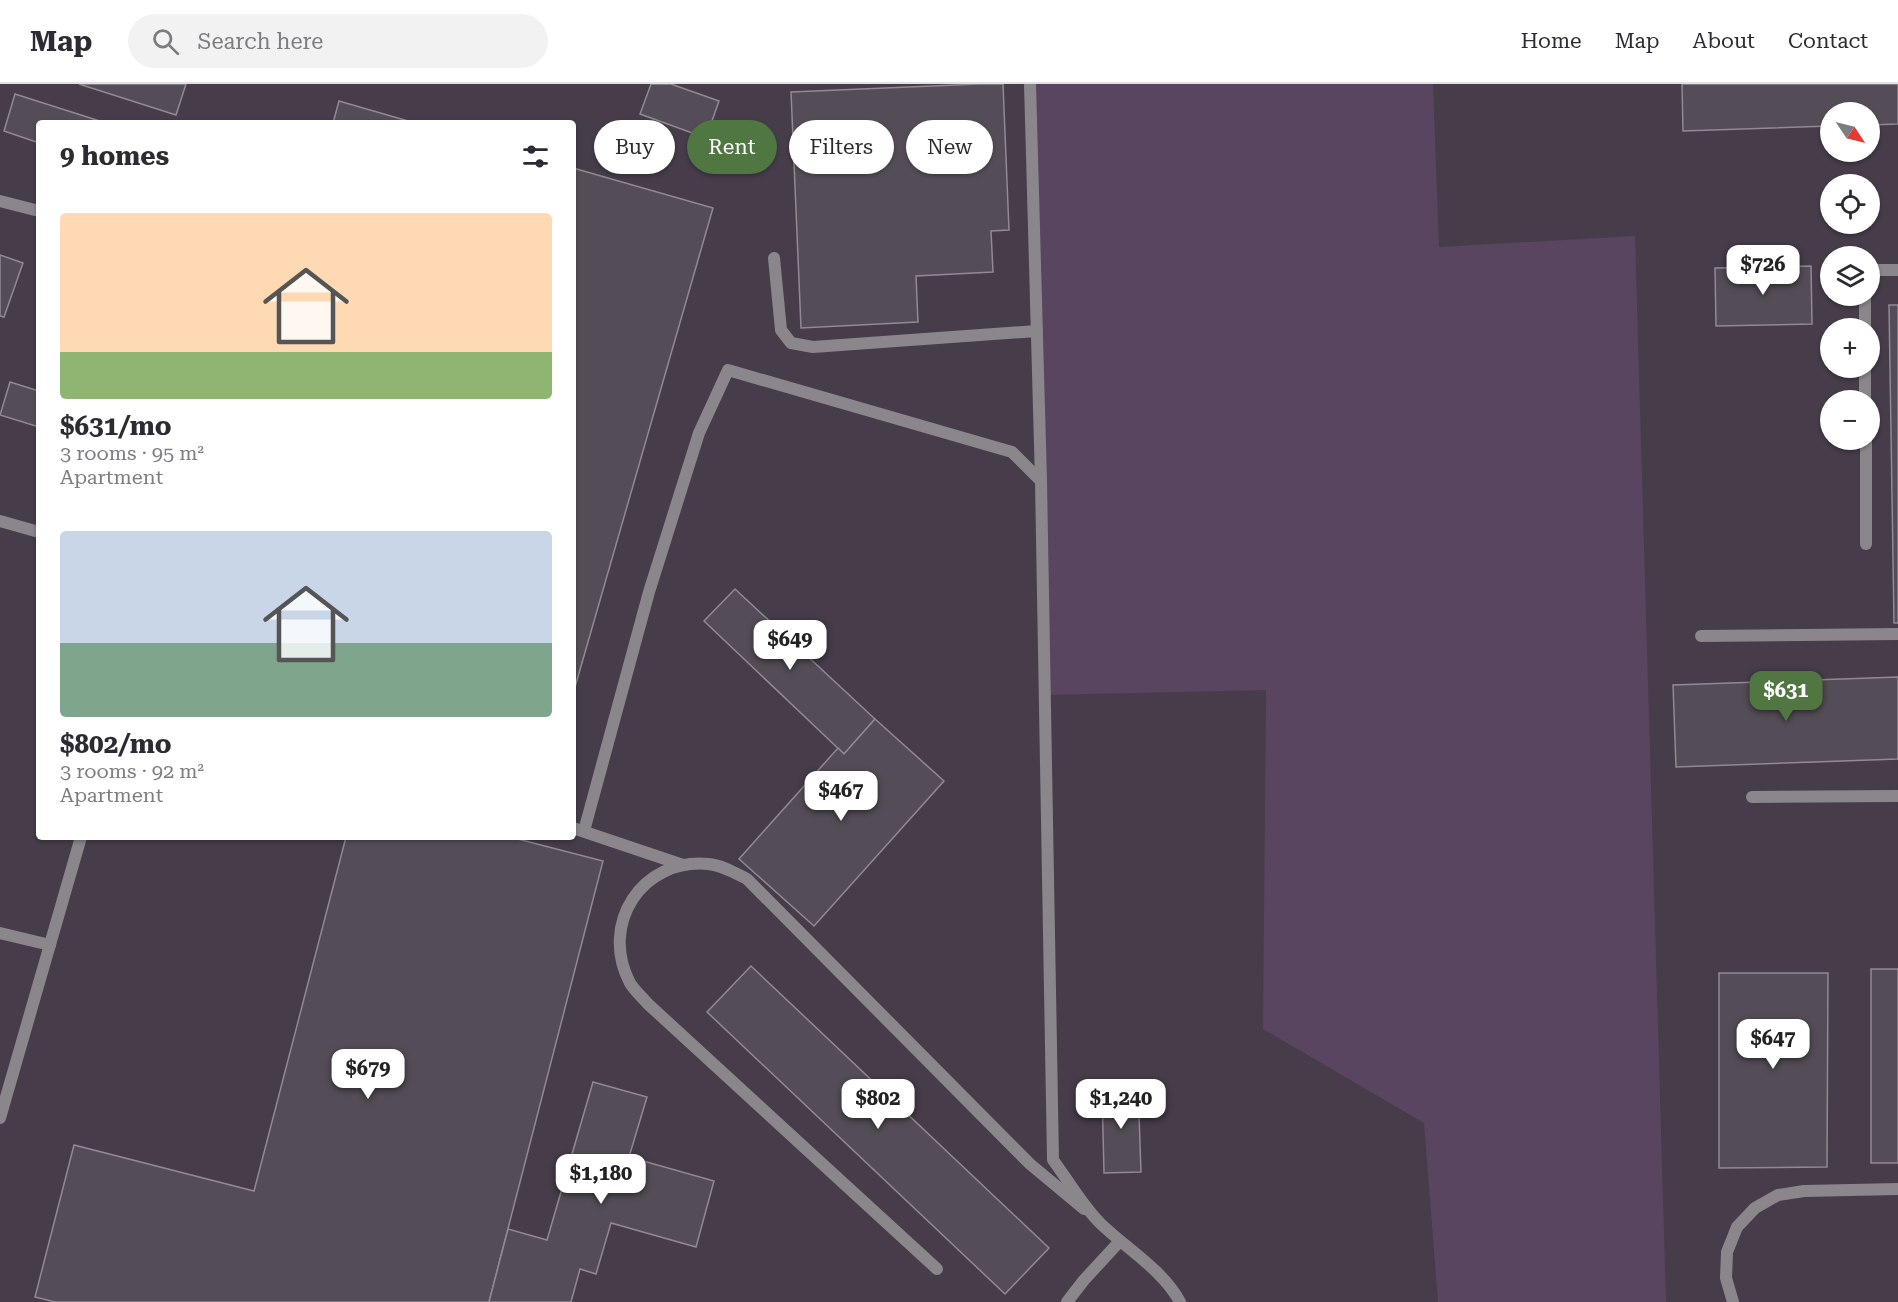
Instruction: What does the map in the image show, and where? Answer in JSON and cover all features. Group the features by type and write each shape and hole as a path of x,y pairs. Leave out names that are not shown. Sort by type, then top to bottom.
{"lane":[{"path":"1030,84 1041,481 1053,1160 1098,1222"},
{"path":"0,201 36,210"},
{"path":"774,258 781,330 791,343 813,347 1037,331"},
{"path":"1880,270 1898,270"},
{"path":"683,865 579,830 699,433 728,370 1012,452 1041,481"},
{"path":"1866,450 1866,544"},
{"path":"0,521 36,531"},
{"path":"1701,636 1898,634"},
{"path":"1752,797 1898,796"},
{"path":"0,1118 80,840"},
{"path":"937,1269 648,1004 631,985 621,962 619,944 621,926 634,895 646,883 659,874 683,865 710,864 729,869 747,879 1030,1164 1174,1290 1180,1302"},
{"path":"0,933 50,945"},
{"path":"1733,1302 1726,1278 1727,1252 1737,1227 1755,1208 1778,1195 1804,1191 1898,1189"},
{"path":"1067,1302 1120,1241"}],"shaded area":[{"path":"0,84 1898,84 1898,1302 0,1302"},
{"path":"1030,84 1433,84 1439,247 1635,236 1666,1302 1438,1302 1424,1123 1263,1029 1266,690 1045,695"}],"building":[{"path":"79,84 186,84 176,115"},
{"path":"651,84 671,84 719,101 712,120 687,120 687,131 675,127 675,120 656,120 640,114"},
{"path":"1003,84 1009,230 991,231 993,272 916,276 918,322 801,328 794,174 894,174 894,120 792,120 791,92"},
{"path":"1682,84 1898,84 1898,124 1880,125 1880,102 1820,102 1820,126 1683,131"},
{"path":"15,94 97,120 36,120 36,142 4,131"},
{"path":"339,101 405,120 334,120"},
{"path":"576,169 713,208 576,684"},
{"path":"0,255 23,263 4,317 0,316"},
{"path":"1811,266 1812,324 1716,326 1715,268"},
{"path":"1889,305 1898,305 1898,623 1894,623"},
{"path":"10,382 36,390 36,426 0,415"},
{"path":"735,589 875,719 844,754 704,621"},
{"path":"1898,677 1898,759 1676,767 1673,685"},
{"path":"875,719 944,781 814,926 739,859 838,748 844,754"},
{"path":"345,840 522,840 603,861 489,1302 55,1302 35,1297 74,1145 254,1191"},
{"path":"751,966 1049,1248 1005,1294 707,1012"},
{"path":"1871,969 1898,969 1898,1163 1871,1163"},
{"path":"1719,973 1828,973 1827,1167 1719,1168"},
{"path":"593,1082 647,1097 629,1157 714,1181 696,1247 611,1223 596,1274 580,1269 571,1302 489,1302 508,1229 547,1240"},
{"path":"1138,1087 1141,1172 1104,1173 1102,1089"}]}
